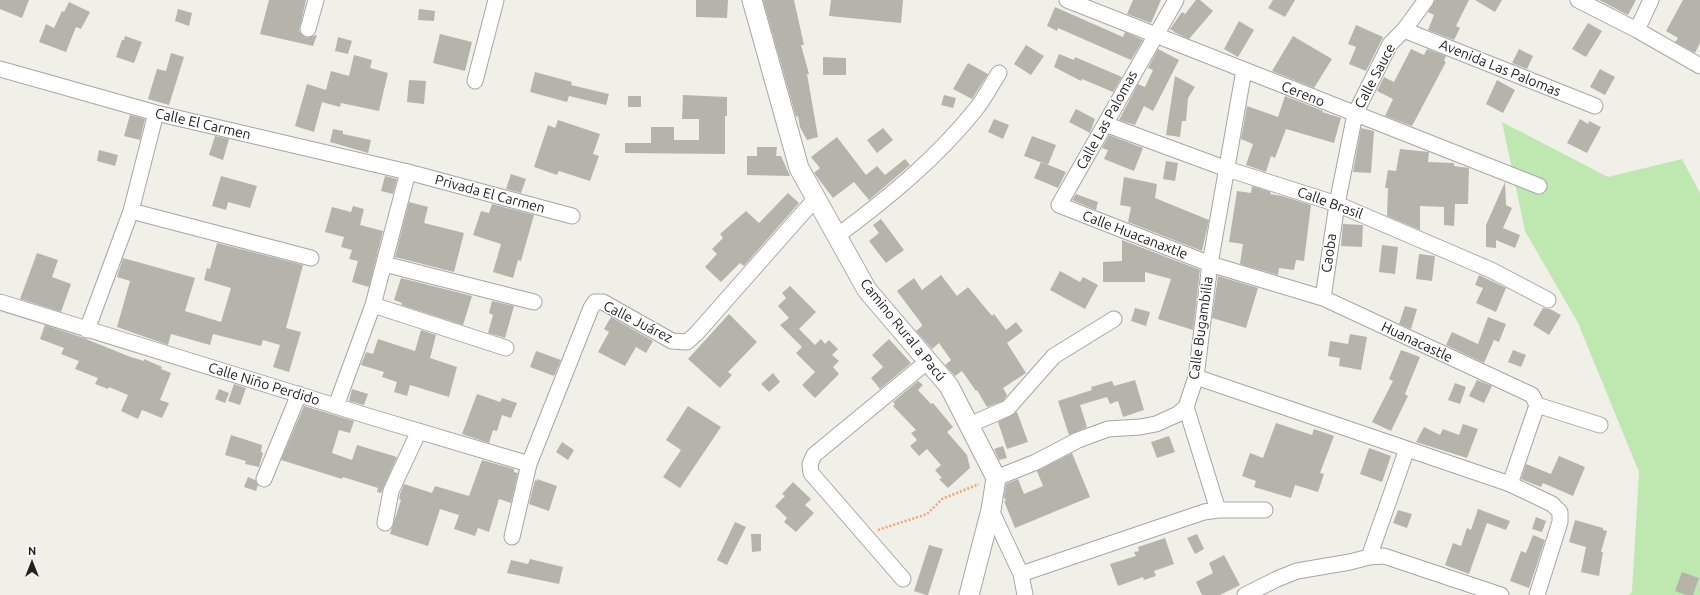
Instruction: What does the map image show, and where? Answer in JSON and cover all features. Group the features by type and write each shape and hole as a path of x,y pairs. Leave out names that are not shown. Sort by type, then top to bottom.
{"street":[{"path":"308,29 316,0"},
{"path":"475,81 496,0"},
{"name":"Camino Rural a Pacú","path":"752,0 799,168 867,290 949,386 996,478"},
{"name":"Cereno","path":"1067,0 1540,186"},
{"name":"Calle Las Palomas","path":"1059,206 1176,0"},
{"name":"Calle Sauce","path":"1354,114 1390,44 1404,30 1426,0"},
{"path":"1578,0 1636,30 1700,66"},
{"path":"1636,30 1651,0"},
{"name":"Avenida Las Palomas","path":"1404,30 1595,106"},
{"name":"Calle El Carmen","path":"0,69 156,113 408,172"},
{"name":"Calle Bugambilia","path":"1186,407 1196,377 1210,264 1244,70"},
{"path":"837,236 866,214 936,155 976,108 999,73"},
{"path":"87,330 131,211 156,113"},
{"name":"Caoba","path":"1323,298 1336,204 1354,114"},
{"name":"Calle Brasil","path":"1105,124 1227,169 1336,204 1491,270 1548,300"},
{"path":"336,406 373,305 408,172"},
{"name":"Privada El Carmen","path":"408,172 572,216"},
{"name":"Calle Juárez","path":"529,464 591,308 595,302 603,302 672,341 687,342 696,334 816,198"},
{"name":"Calle Huacanaxtle","path":"1059,206 1210,264"},
{"path":"131,211 311,258"},
{"path":"384,264 534,302"},
{"name":"Huanacastle","path":"1210,264 1323,298 1532,395 1536,405"},
{"name":"Calle Niño Perdido","path":"0,302 419,432 529,464"},
{"path":"373,305 506,348"},
{"path":"969,425 1008,408 1054,356 1114,319"},
{"path":"903,579 811,473 810,464 814,455 928,361"},
{"path":"1196,377 1510,484 1552,504 1560,512 1560,522 1538,595"},
{"path":"264,479 299,394"},
{"path":"1510,484 1536,405 1600,425"},
{"path":"969,595 991,510 996,478 1036,462 1078,440 1108,429 1140,427 1156,424 1178,414 1186,407 1218,510"},
{"path":"385,523 391,491 419,432"},
{"path":"1369,556 1407,449"},
{"path":"512,537 529,464"},
{"path":"991,510 1021,574 1025,595"},
{"path":"1021,574 1204,512 1218,510 1265,510"},
{"path":"1245,595 1297,571 1350,562 1369,556 1384,556 1399,560 1501,595"}],"path":[{"path":"865,537 872,532 927,514 942,499 996,478"}],"green space":[{"path":"1502,122 1608,177 1682,159 1700,193 1700,595 1629,595 1632,592 1639,472 1578,323 1525,231"}],"building":[{"path":"0,0 29,0 22,18 0,9"},
{"path":"269,0 306,0 299,31 306,38 317,35 313,46 260,34"},
{"path":"696,0 728,0 727,18 696,17"},
{"path":"763,0 794,0 804,45 801,45 809,74 807,74 818,137 807,140 800,127"},
{"path":"831,0 903,0 901,23 829,16"},
{"path":"1133,0 1161,0 1151,23 1127,14"},
{"path":"1196,0 1200,0 1213,11 1189,39 1170,29 1182,12 1185,14"},
{"path":"1273,0 1295,0 1285,17 1268,8"},
{"path":"1435,0 1469,0 1456,26 1460,28 1454,40 1428,30 1434,15 1428,12"},
{"path":"1475,0 1502,0 1495,12"},
{"path":"1599,0 1636,0 1628,15"},
{"path":"1683,0 1700,0 1700,43 1695,53 1675,42 1678,38 1666,31"},
{"path":"69,2 90,12 81,29 76,27 66,52 39,42 46,24 54,28 62,11 64,12"},
{"path":"1055,7 1123,37 1125,32 1143,40 1131,60 1058,28 1057,31 1047,26"},
{"path":"178,9 192,13 189,26 175,21"},
{"path":"419,9 435,11 434,21 418,20"},
{"path":"1239,21 1254,30 1238,57 1224,49"},
{"path":"1588,23 1602,31 1586,57 1572,49"},
{"path":"1356,25 1383,37 1366,71 1349,64 1356,47 1348,44"},
{"path":"440,34 472,42 465,71 433,63"},
{"path":"125,36 142,42 134,63 116,57"},
{"path":"1293,36 1332,59 1314,88 1272,71"},
{"path":"338,37 352,41 348,54 335,51"},
{"path":"1026,45 1044,56 1031,75 1014,64"},
{"path":"1158,49 1179,60 1153,111 1144,106 1135,125 1119,120 1138,84 1145,87 1153,70 1148,68"},
{"path":"1411,49 1424,55 1427,49 1446,56 1444,61 1446,62 1412,126 1385,116 1393,99 1377,91 1384,77 1394,82"},
{"path":"1519,49 1533,56 1527,69 1512,63"},
{"path":"171,53 184,57 169,105 148,99 157,69 166,71"},
{"path":"1059,54 1074,60 1075,57 1122,77 1113,92 1082,79 1081,81 1054,67"},
{"path":"354,55 372,60 370,68 388,73 379,111 341,103 340,107 322,102 314,132 295,126 307,84 326,90 331,71 349,76"},
{"path":"823,57 846,58 846,75 823,75"},
{"path":"968,63 988,74 972,99 953,89"},
{"path":"1600,69 1615,77 1605,95 1590,87"},
{"path":"535,72 572,82 571,85 609,94 606,105 569,96 567,102 530,92"},
{"path":"1175,76 1195,87 1188,98 1186,121 1182,121 1180,137 1166,135"},
{"path":"409,80 426,81 424,104 407,102"},
{"path":"1497,80 1515,90 1503,113 1486,104"},
{"path":"683,95 727,97 727,116 725,116 725,154 625,153 625,143 651,143 651,127 674,127 674,140 699,140 699,119 682,119"},
{"path":"944,95 956,98 953,108 941,105"},
{"path":"628,96 641,96 641,107 628,107"},
{"path":"1285,96 1323,111 1322,112 1341,118 1334,143 1286,129 1275,158 1271,156 1266,172 1246,165 1253,144 1241,139 1247,106 1278,117"},
{"path":"1076,109 1095,119 1090,133 1069,122"},
{"path":"130,115 145,119 140,140 124,136"},
{"path":"994,119 1009,125 1003,139 988,132"},
{"path":"1580,119 1588,124 1589,121 1601,127 1587,153 1567,143"},
{"path":"558,120 600,134 593,154 599,156 590,181 559,171 557,175 534,167 548,125 555,128"},
{"path":"883,128 893,140 877,153 867,140"},
{"path":"1361,128 1374,131 1371,173 1353,172"},
{"path":"333,129 343,131 343,134 371,140 368,153 330,142"},
{"path":"1109,135 1143,148 1134,171 1104,159 1108,150 1102,148"},
{"path":"215,136 229,139 223,160 209,155"},
{"path":"1032,136 1056,145 1048,165 1024,156"},
{"path":"837,137 866,175 877,166 885,175 905,159 910,165 869,200 854,182 833,198 814,173 820,168 811,157"},
{"path":"757,147 777,147 776,156 781,156 790,176 747,175 747,156 757,156"},
{"path":"1400,149 1429,152 1428,162 1454,163 1454,166 1469,168 1468,204 1455,204 1454,226 1444,225 1444,207 1420,206 1420,230 1387,216 1388,188 1385,188 1388,170 1396,171"},
{"path":"99,150 118,155 115,166 97,161"},
{"path":"1166,161 1178,163 1175,181 1163,179"},
{"path":"1041,162 1066,172 1058,188 1034,178"},
{"path":"511,174 526,179 521,193 506,189"},
{"path":"221,176 257,186 250,208 228,202 226,210 212,206"},
{"path":"385,176 397,179 393,194 381,191"},
{"path":"1124,177 1157,184 1155,198 1209,220 1202,251 1128,222 1131,207 1120,205"},
{"path":"1505,182 1506,205 1512,208 1503,228 1520,235 1515,248 1496,240 1496,248 1486,247 1486,225"},
{"path":"1252,186 1271,192 1270,194 1311,205 1304,261 1296,260 1294,270 1279,268 1278,275 1240,264 1243,244 1229,242 1237,191 1251,193"},
{"path":"788,193 799,203 744,266 740,263 721,282 705,267 717,254 712,249 723,238 720,234 746,211 759,223"},
{"path":"1076,194 1098,202 1096,210 1072,200"},
{"path":"409,202 428,207 424,223 464,233 454,272 395,257"},
{"path":"492,204 534,215 521,261 518,260 513,278 493,272 501,244 473,235 481,211 489,213"},
{"path":"353,206 364,209 360,225 383,231 369,287 352,282 358,261 349,259 352,250 341,247 344,237 325,232 332,207 351,212"},
{"path":"881,219 904,250 886,263 869,241 879,233 873,225"},
{"path":"1343,224 1363,225 1362,247 1341,246"},
{"path":"1122,240 1200,270 1193,330 1158,319 1171,279 1145,272 1145,282 1103,282 1103,262 1122,261"},
{"path":"217,243 303,265 286,328 301,332 289,372 273,367 280,345 263,340 261,346 213,334 210,345 171,334 168,345 117,327 130,281 117,277 123,258 195,278 185,311 221,322 231,288 204,280 207,268 210,269"},
{"path":"1382,245 1398,247 1395,274 1379,272"},
{"path":"37,253 58,260 52,277 71,284 61,312 20,299"},
{"path":"1419,254 1435,256 1432,281 1416,279"},
{"path":"1060,271 1080,282 1083,277 1098,285 1085,309 1050,290"},
{"path":"941,275 957,296 968,287 992,316 994,314 1006,330 1016,322 1023,331 1007,343 1026,373 1003,388 1007,395 1003,401 987,407 977,390 976,391 962,371 955,376 945,365 951,360 939,343 932,349 916,331 922,326 921,323 897,291 914,278 922,290"},
{"path":"1479,275 1506,288 1496,312 1476,303 1483,288 1475,285"},
{"path":"1218,276 1258,288 1246,328 1212,318"},
{"path":"401,278 472,296 463,325 401,305 402,303 394,300"},
{"path":"790,286 816,312 799,329 815,345 821,339 825,344 829,340 838,349 832,355 839,361 833,367 839,374 815,398 802,385 815,372 796,353 802,347 780,325 789,318 778,306 786,298 782,293"},
{"path":"492,301 514,306 505,338 488,333 493,315 489,313"},
{"path":"1405,306 1417,309 1411,329 1399,324"},
{"path":"1135,308 1150,312 1146,326 1131,321"},
{"path":"1543,308 1550,309 1561,315 1549,335 1533,325"},
{"path":"729,314 757,342 728,372 732,375 720,388 688,359"},
{"path":"611,317 653,341 646,353 636,347 625,366 598,352 609,332 604,329"},
{"path":"1488,317 1506,324 1499,342 1494,340 1484,363 1446,345 1452,332 1478,344"},
{"path":"45,325 81,337 128,356 144,361 144,359 171,373 160,400 169,403 162,418 142,410 138,419 121,411 128,395 109,387 108,389 95,384 98,378 75,369 79,361 61,354 64,348 40,339"},
{"path":"421,330 436,335 430,358 457,367 449,397 410,385 407,396 394,392 397,382 382,377 384,372 361,365 366,352 373,354 378,339 415,351"},
{"path":"1350,334 1367,337 1361,370 1339,366 1340,358 1328,356 1330,341 1348,344"},
{"path":"889,339 911,363 880,389 871,378 883,367 872,355"},
{"path":"1401,350 1420,357 1405,394 1408,396 1391,431 1372,422 1393,381 1389,379"},
{"path":"1513,350 1526,355 1521,367 1508,362"},
{"path":"536,351 561,360 554,376 530,367"},
{"path":"773,373 780,382 769,392 761,384"},
{"path":"1135,380 1144,410 1123,417 1118,401 1110,404 1107,397 1080,405 1087,427 1069,435 1058,401 1092,390 1091,387 1112,381 1114,386"},
{"path":"1477,380 1492,386 1484,403 1469,396"},
{"path":"918,381 923,385 918,390 931,404 933,403 953,427 947,432 967,455 970,468 948,488 939,479 942,478 935,470 941,465 927,449 919,456 910,446 917,440 911,433 916,430 893,406 895,404 893,402"},
{"path":"1455,383 1466,387 1460,404 1448,400"},
{"path":"234,384 246,388 240,405 228,401"},
{"path":"219,389 229,393 225,403 215,399"},
{"path":"352,389 368,394 364,405 349,401"},
{"path":"477,394 500,402 502,398 517,403 511,418 502,415 497,431 493,430 489,443 462,434"},
{"path":"304,406 354,421 350,433 339,430 332,453 352,460 357,445 397,457 381,493 377,492 378,488 343,477 342,479 281,460"},
{"path":"688,406 721,427 680,488 663,477 681,450 666,440"},
{"path":"1017,412 1028,442 1007,449 998,422"},
{"path":"1276,423 1312,435 1314,429 1334,436 1320,473 1324,474 1318,492 1295,485 1291,498 1254,487 1256,481 1242,476 1250,453 1263,458"},
{"path":"1463,424 1478,429 1467,458 1416,442 1424,427 1440,435 1443,429 1459,435"},
{"path":"231,435 262,445 261,452 263,453 259,467 245,464 246,461 225,455"},
{"path":"1169,436 1175,452 1157,458 1151,442"},
{"path":"562,442 574,450 568,460 556,452"},
{"path":"1003,446 1007,458 999,460 994,449"},
{"path":"1369,448 1391,456 1382,482 1360,474"},
{"path":"1072,453 1090,497 1015,528 1004,501 1006,501 1004,497 1006,484 1018,479 1024,494 1043,486 1037,471"},
{"path":"1559,456 1585,467 1573,496 1543,483 1541,487 1521,479 1526,464 1551,474"},
{"path":"482,460 514,469 514,472 518,473 511,503 499,499 489,532 478,528 475,536 454,529 459,515 440,509 428,546 390,534 401,500 399,499 404,484 432,493 435,486 469,496"},
{"path":"248,477 255,480 258,485 256,491 244,487"},
{"path":"537,479 557,486 549,511 529,504 535,480 537,481"},
{"path":"793,482 811,499 805,505 814,513 796,532 784,522 787,518 775,506 785,496 782,494"},
{"path":"1478,509 1510,521 1506,530 1487,523 1469,574 1445,565 1453,543 1461,546 1467,528 1471,530"},
{"path":"1398,510 1412,514 1407,528 1393,523"},
{"path":"1536,517 1546,521 1542,532 1532,529"},
{"path":"1575,520 1603,528 1603,530 1607,531 1601,552 1603,552 1599,576 1581,572 1586,547 1569,542"},
{"path":"735,522 746,527 727,565 717,560"},
{"path":"751,534 761,534 761,551 752,552"},
{"path":"1197,534 1204,549 1195,554 1187,538"},
{"path":"1533,535 1545,540 1529,588 1510,581 1521,551 1526,553"},
{"path":"1165,538 1174,564 1154,571 1156,576 1144,580 1143,577 1118,586 1110,564 1136,556 1134,552 1139,551 1138,547"},
{"path":"929,545 943,549 928,595 926,595 914,591"},
{"path":"1224,555 1240,585 1220,595 1202,595 1196,582 1213,573 1209,563"},
{"path":"530,559 563,567 559,584 507,573 511,560 528,564"},
{"path":"1682,572 1699,578 1693,595 1686,595 1675,591"}]}
